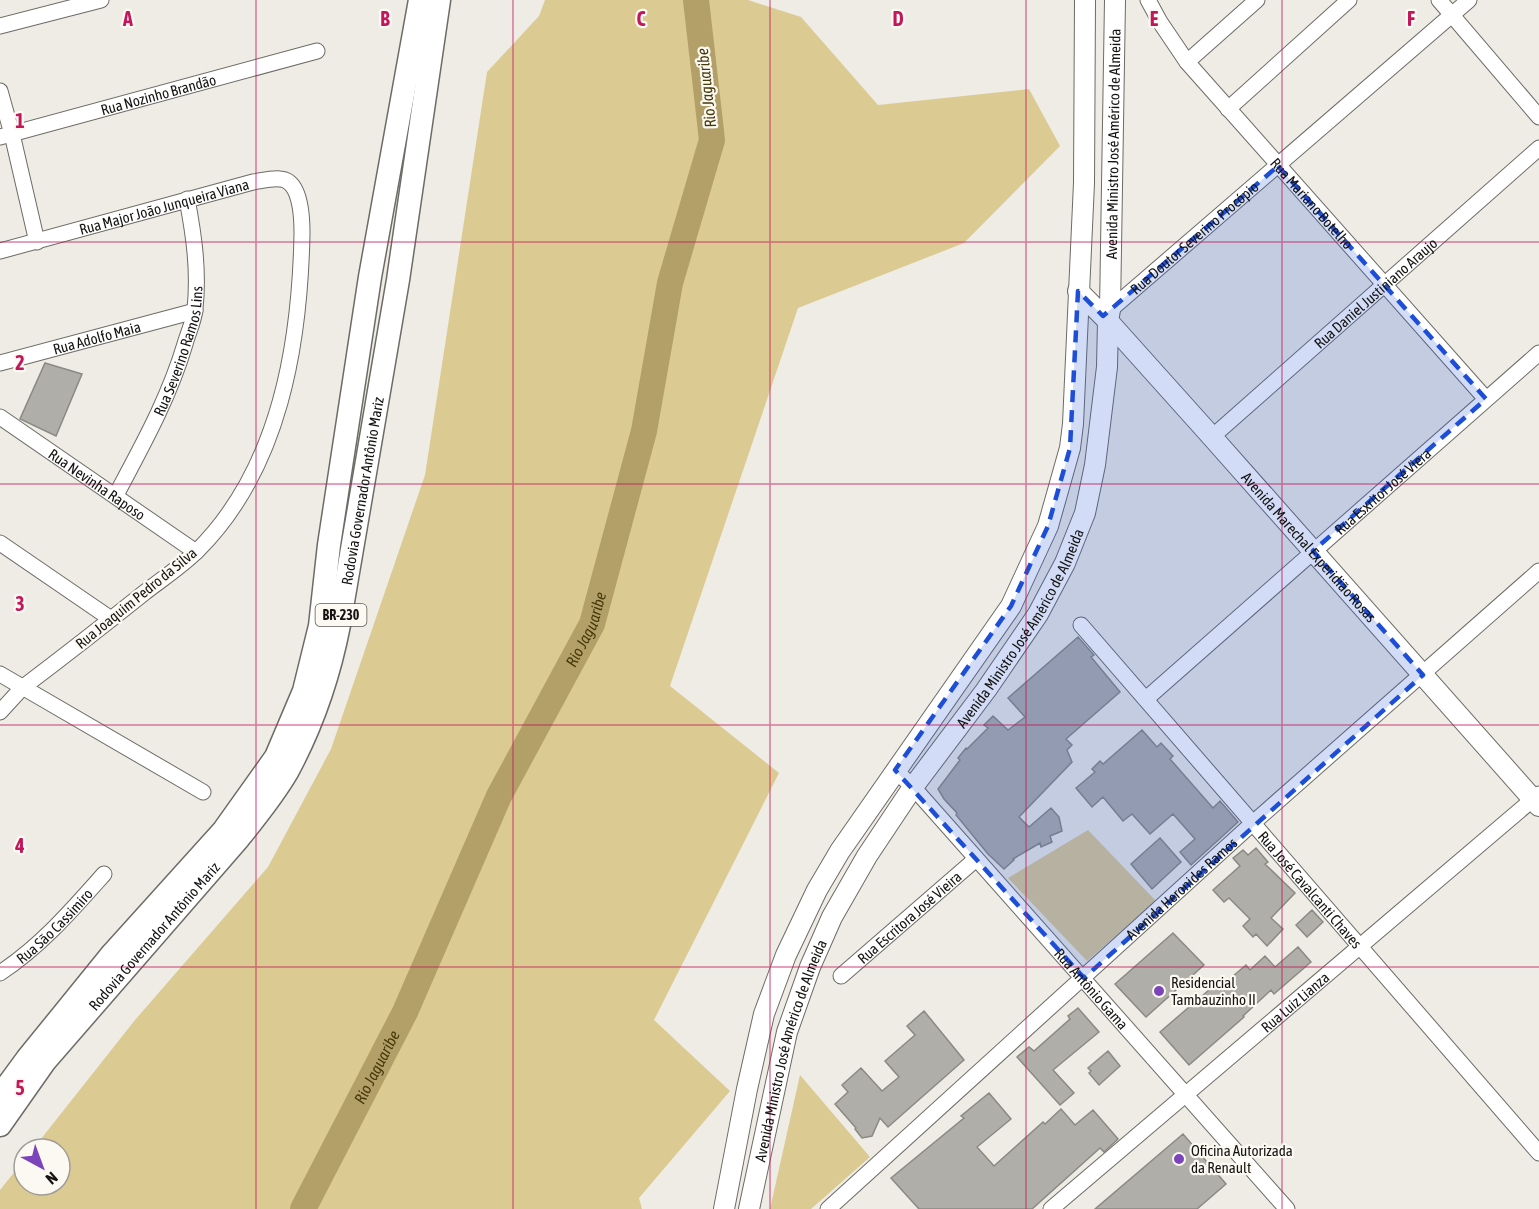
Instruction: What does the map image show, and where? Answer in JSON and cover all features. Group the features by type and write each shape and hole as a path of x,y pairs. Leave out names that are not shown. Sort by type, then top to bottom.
{"highway":[{"name":"Rodovia Governador Antônio Mariz","path":"0,1096 27,1059 113,954 224,830 276,757 304,691 320,626 329,544 370,277 420,0"},
{"name":"Rodovia Governador Antônio Mariz","path":"0,1125 45,1061 266,804 291,764 320,698 331,665 339,625 398,280 439,0"}],"main road":[{"name":"Avenida Ministro José Américo de Almeida","path":"724,1209 764,1014 786,955 817,890 895,770 1011,606 1048,526 1070,448 1073,424 1084,183 1085,0"},
{"name":"Avenida Ministro José Américo de Almeida","path":"749,1209 787,1032 810,967 832,917 867,856 913,787 986,690 1038,614 1065,563 1084,513 1095,465 1107,367 1115,0"},
{"name":"Avenida Marechal Experidião Rosas","path":"1078,291 1109,315 1212,437 1537,800"},
{"path":"1073,424 1079,416 1087,412 1094,413 1102,419"}],"street":[{"path":"0,27 101,0"},
{"name":"Rua Mariano Botelho","path":"1148,0 1187,62 1486,399"},
{"path":"1187,62 1257,0"},
{"path":"1228,109 1349,0"},
{"path":"1439,0 1539,117"},
{"name":"Rua Doutor Severino Procópio","path":"1109,315 1469,0"},
{"name":"Rua Nozinho Brandão","path":"6,135 317,51"},
{"path":"0,91 6,135 37,242"},
{"name":"Rua Daniel Justiniano Araujo","path":"1212,437 1539,148"},
{"name":"Rua Major João Junqueira Viana","path":"0,251 187,199 253,182 282,178 295,190 302,219"},
{"name":"Rua Severino Ramos Lins","path":"116,495 176,375 195,311 194,239 187,199"},
{"name":"Rua Joaquim Pedro da Silva","path":"0,712 22,688 196,552 230,510 262,457 286,381 301,280 302,219"},
{"name":"Rua Adolfo Maia","path":"0,363 195,311"},
{"name":"Rua Esxritor José Viera","path":"1146,699 1539,352"},
{"name":"Rua Nevinha Raposo","path":"0,417 196,552"},
{"path":"0,543 111,619"},
{"name":"Avenida Heronides Ramos","path":"828,1209 1254,822 1539,571"},
{"name":"Rua José Cavalcanti Chaves","path":"1081,625 1539,1153"},
{"path":"0,674 202,792"},
{"name":"Rua Antônio Gama","path":"895,770 913,787 1084,978 1287,1209"},
{"name":"Rua Luiz Lianza","path":"1051,1209 1359,946 1537,800"},
{"name":"Rua Escritora José Vieira","path":"841,976 976,858"},
{"name":"Rua São Cassimiro","path":"0,973 31,950 60,923 104,874"}],"highlighted area":[{"path":"1278,166 1486,399 1313,551 1423,675 1084,978 895,770 1011,606 1048,526 1070,448 1078,291 1103,316"}],"shaded area":[{"path":"545,0 748,0 801,17 878,105 1029,89 1060,146 964,243 798,308 670,686 779,773 654,1020 730,1091 639,1198 642,1209 0,1209 0,1190 12,1175 12,1197 72,1197 72,1137 42,1137 135,1020 268,867 331,749 425,475 487,72 539,16"},
{"path":"1088,830 1156,901 1087,961 1008,878"},
{"path":"800,1075 870,1157 811,1209 770,1209"}],"building":[{"path":"45,363 82,374 56,436 20,419"},
{"path":"1078,637 1094,655 1091,657 1120,692 1066,739 1072,745 1067,750 1072,762 1019,817 1029,827 1051,808 1059,817 1062,831 1050,836 1052,842 1041,847 1040,843 1013,859 1004,869 988,854 938,789 960,760 958,758 966,748 988,728 984,725 993,716 1008,730 1025,717 1008,698"},
{"path":"1142,730 1157,747 1161,743 1173,756 1170,759 1213,808 1220,801 1238,822 1191,865 1180,852 1195,839 1173,814 1150,834 1132,814 1123,821 1103,797 1092,807 1076,788 1095,772 1092,769 1100,761 1103,764"},
{"path":"1160,838 1181,862 1152,889 1131,864"},
{"path":"1256,848 1268,862 1265,864 1295,893 1271,918 1283,929 1267,946 1256,934 1253,937 1243,926 1250,919 1229,898 1224,902 1213,890 1240,866 1233,858 1243,850 1248,855"},
{"path":"1312,910 1323,922 1307,937 1296,925"},
{"path":"1173,933 1204,965 1146,1017 1115,984"},
{"path":"1298,947 1311,962 1274,994 1271,990 1189,1065 1160,1032 1216,984 1219,988 1246,965 1250,970 1265,956 1275,967"},
{"path":"1078,1008 1099,1032 1053,1070 1074,1093 1060,1105 1017,1057 1029,1047 1034,1051 1070,1019 1068,1016"},
{"path":"924,1011 964,1060 888,1127 880,1118 872,1136 862,1138 835,1104 848,1092 842,1085 861,1068 882,1091 899,1077 885,1061 915,1035 907,1026"},
{"path":"1108,1051 1120,1066 1099,1085 1089,1073 1091,1071 1088,1068"},
{"path":"989,1093 1011,1119 977,1147 994,1166 1061,1109 1075,1125 1093,1110 1118,1139 1104,1152 1100,1148 1032,1209 919,1209 891,1178 964,1118 961,1116"},
{"name":"Oficina Autorizada da Renault","path":"1183,1134 1226,1184 1197,1209 1095,1209"}],"waterway":[{"name":"Rio Jaguaribe","path":"303,1209 405,1012 499,796 592,624 644,431 670,283 712,140 696,0"}],"place":[{"name":"Residencial Tambauzinho II","path":"1159,991"},
{"name":"Oficina Autorizada da Renault","path":"1179,1159"}]}
